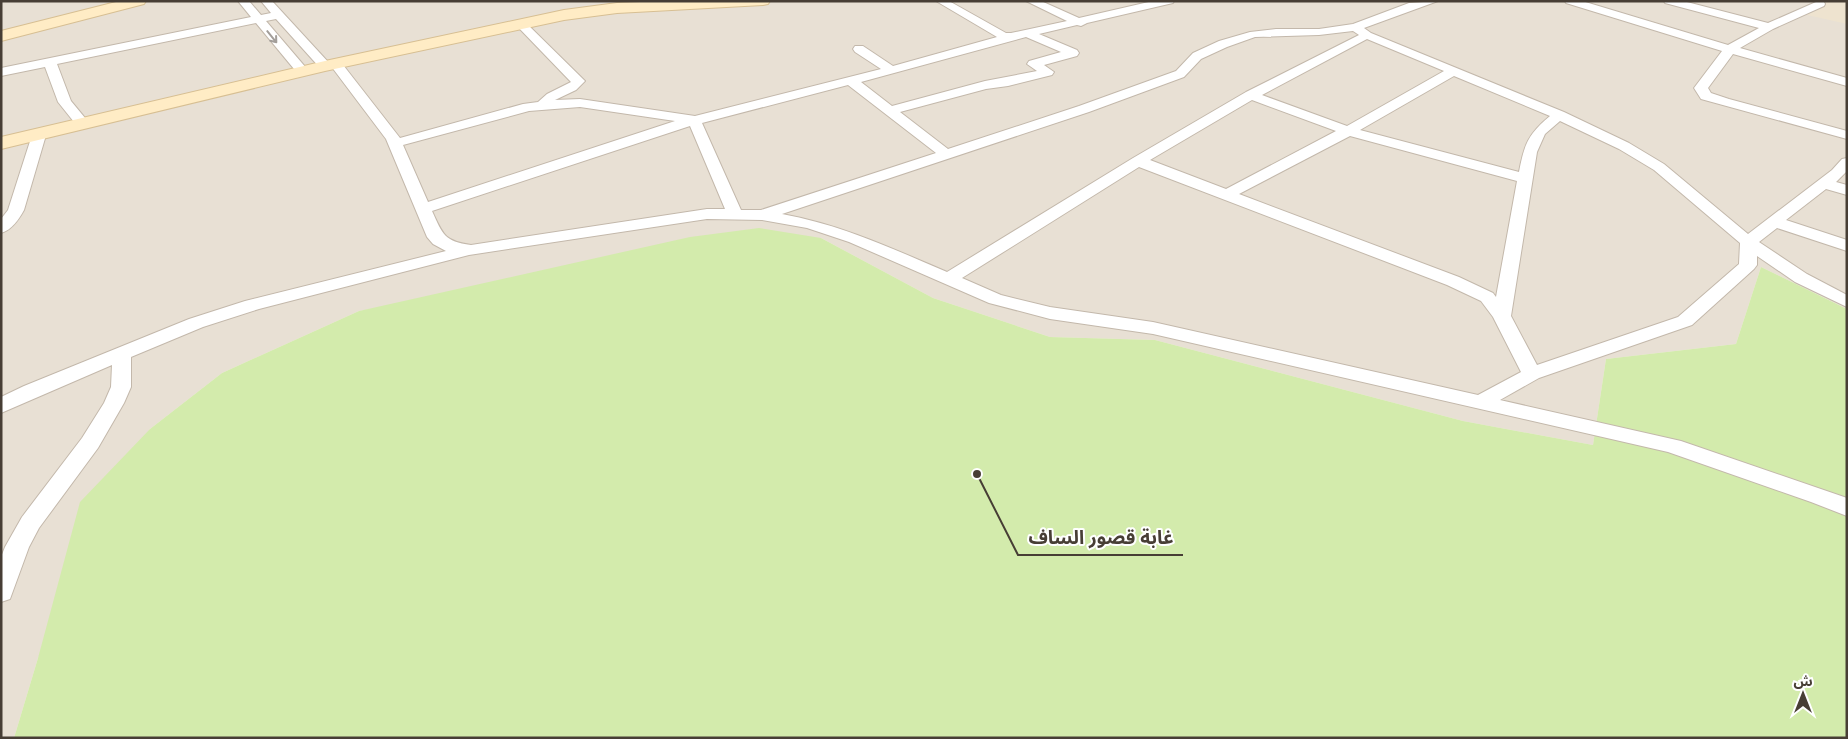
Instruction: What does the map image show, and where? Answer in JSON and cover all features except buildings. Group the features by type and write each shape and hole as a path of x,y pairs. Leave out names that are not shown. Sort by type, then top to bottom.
{"street":[{"path":"1,36 139,1"},
{"path":"243,1 303,72"},
{"path":"266,1 278,15 331,65 396,143 435,237 442,244 471,250"},
{"path":"1,143 331,65 520,23 604,9 763,1"},
{"path":"941,1 1003,36 1011,37"},
{"path":"1031,1 1081,23"},
{"path":"423,209 669,126 890,71 1011,37 1081,23 1169,1"},
{"path":"948,279 1138,161 1361,31 1413,6 1433,1"},
{"path":"1570,1 1847,82"},
{"path":"1669,1 1769,27"},
{"path":"1820,4 1769,27 1730,49 1701,88 1706,96 1847,135"},
{"path":"1,72 278,15"},
{"path":"520,23 578,77 579,81 574,86 548,98 541,105"},
{"path":"762,215 1084,108 1180,74 1198,56 1223,44 1254,34 1361,31 1559,115 1624,146 1659,167 1748,242 1801,278 1847,302"},
{"path":"890,110 985,85 1008,82 1048,72 1033,64 1073,53 1029,34"},
{"path":"859,49 890,69 890,71"},
{"path":"49,62 65,102 83,124"},
{"path":"1226,195 1348,131 1382,110 1454,71"},
{"path":"851,81 946,154"},
{"path":"1251,95 1348,131 1526,179"},
{"path":"396,143 541,105 580,103 694,120"},
{"path":"1502,316 1530,152 1539,132 1559,115"},
{"path":"694,120 736,215"},
{"path":"1,228 13,216 16,210 39,135"},
{"path":"1138,161 1453,281 1487,297 1502,316 1532,374"},
{"path":"1748,242 1838,173 1847,162"},
{"path":"1824,184 1847,190"},
{"path":"1,406 31,391 196,323 252,305 471,250 707,214 762,215 810,224 854,238 996,298 1050,313 1154,328 1673,446 1819,496 1847,508"},
{"path":"1776,222 1847,246"},
{"path":"1481,402 1532,374 1685,321 1748,265 1748,242"},
{"path":"1,592 17,547 30,522 90,443 114,403 121,387 121,353"}],"shaded area":[{"path":"1,1 1847,1 1847,309 1761,267 1736,344 1606,359 1593,445 1463,421 1155,340 1050,337 933,298 821,238 359,311 222,373 150,429 38,658 14,738 1,738"},
{"path":"1827,1 1847,1 1847,24 1803,14"}],"green space":[{"path":"759,228 821,238 933,298 1050,337 1155,340 1463,421 1593,445 1606,359 1736,344 1761,267 1847,309 1847,738 14,738 38,658 80,502 150,429 222,373 359,311 690,237"}],"place":[{"name":"غابة قصور الساف","path":"977,474"}]}
